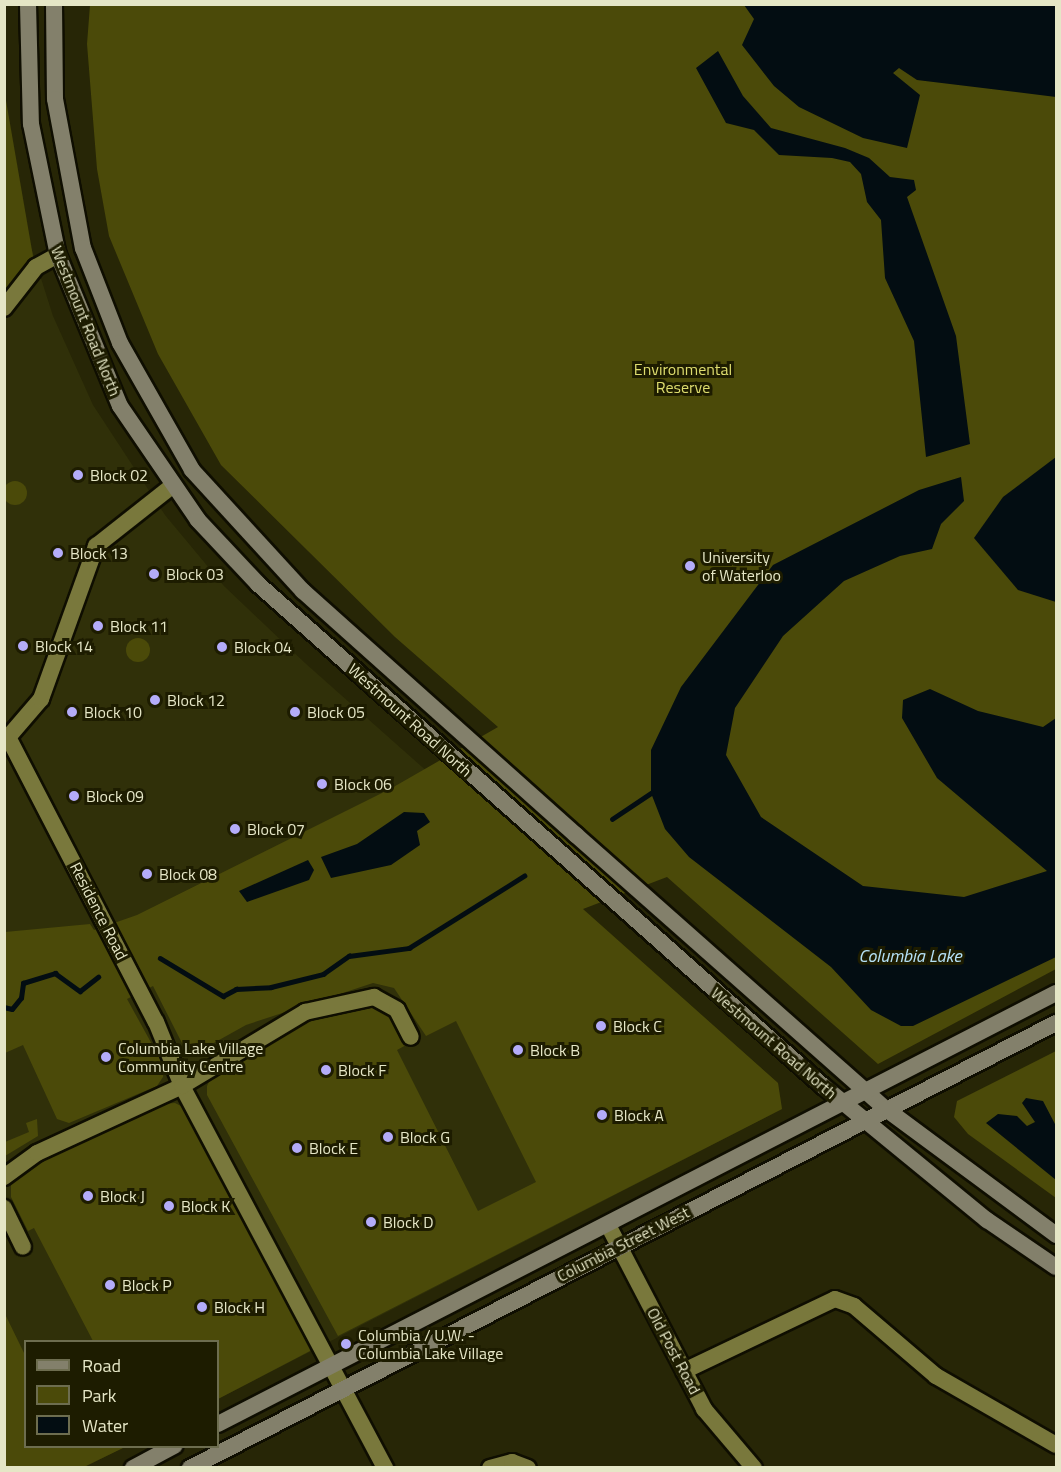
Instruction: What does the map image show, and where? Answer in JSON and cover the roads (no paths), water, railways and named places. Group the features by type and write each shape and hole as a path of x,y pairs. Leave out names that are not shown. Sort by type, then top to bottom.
{"main road":[{"name":"Westmount Road North","path":"28,4 32,124 58,255 102,370 172,486 258,584 842,1102 987,1221 1056,1267"},
{"name":"Westmount Road North","path":"54,4 55,99 83,248 120,343 192,470 303,591 864,1090 886,1109 1056,1235"},
{"name":"Columbia Street West","path":"219,1423 608,1226 864,1090 1056,993"},
{"name":"Columbia Street West","path":"190,1467 864,1119 1056,1023"},
{"path":"133,1467 170,1448"}],"street":[{"path":"4,308 36,267 58,255"},
{"name":"Residence Road","path":"172,486 96,546 44,693 7,740 156,1022 182,1086 385,1467"},
{"path":"4,1177 37,1153 182,1086 290,1019 336,1002 374,997 388,1001 411,1037"},
{"path":"4,1208 24,1247"},
{"name":"Old Post Road","path":"608,1226 704,1409 753,1467"},
{"path":"684,1371 835,1299 854,1306 936,1376 1056,1445"},
{"path":"489,1467 512,1462 528,1467"}],"water":[{"path":"744,5 1056,5 1056,97 917,80 899,68 893,73 920,95 907,148 863,138 799,107 774,86 742,45 754,19"},
{"path":"718,51 743,96 771,128 845,148 869,158 890,177 914,180 916,190 907,197 956,336 970,444 926,457 914,341 885,278 881,220 867,202 861,174 850,162 832,158 779,155 754,130 726,123 696,68"},
{"path":"1056,457 1056,602 1018,590 974,538 1003,497"},
{"name":"Columbia Lake","path":"961,477 964,501 941,524 932,549 900,556 844,581 783,636 735,708 726,755 761,817 863,886 964,897 1047,871 937,778 902,718 903,700 930,689 978,711 1043,727 1056,718 1056,957 913,1026 901,1026 871,1010 831,967 689,857 665,829 651,793 651,750 681,687 773,565 919,490"},
{"path":"404,812 424,813 430,822 417,831 420,845 391,865 331,878 321,857 357,844"},
{"path":"308,860 314,870 309,880 247,902 239,891"},
{"path":"1026,1098 1043,1101 1056,1126 1056,1180 986,1123 998,1114 1017,1116 1027,1126 1035,1122 1022,1103"}],"waterway":[{"path":"612,819 651,793"},
{"path":"160,958 223,996 236,989 271,987 323,974 349,956 409,948 524,876"},
{"path":"4,1007 12,1009 21,998 23,983 55,973 80,991 98,977"}],"place":[{"name":"Block 02","path":"78,475"},
{"name":"Block 13","path":"58,553"},
{"name":"University of Waterloo","path":"690,566"},
{"name":"Block 03","path":"154,574"},
{"name":"Block 11","path":"98,626"},
{"name":"Block 14","path":"23,646"},
{"name":"Block 04","path":"222,647"},
{"name":"Block 12","path":"155,700"},
{"name":"Block 10","path":"72,712"},
{"name":"Block 05","path":"295,712"},
{"name":"Block 06","path":"322,784"},
{"name":"Block 09","path":"74,796"},
{"name":"Block 07","path":"235,829"},
{"name":"Block 08","path":"147,874"},
{"name":"Block C","path":"601,1026"},
{"name":"Block B","path":"518,1050"},
{"name":"Columbia Lake Village Community Centre","path":"106,1057"},
{"name":"Block F","path":"326,1070"},
{"name":"Block A","path":"602,1115"},
{"name":"Block G","path":"388,1137"},
{"name":"Block E","path":"297,1148"},
{"name":"Block J","path":"88,1196"},
{"name":"Block K","path":"169,1206"},
{"name":"Block D","path":"371,1222"},
{"name":"Block P","path":"110,1285"},
{"name":"Block H","path":"202,1307"},
{"name":"Columbia / U.W. - Columbia Lake Village","path":"346,1344"}],"park label":[{"name":"Environmental Reserve","path":"683,378"}]}
